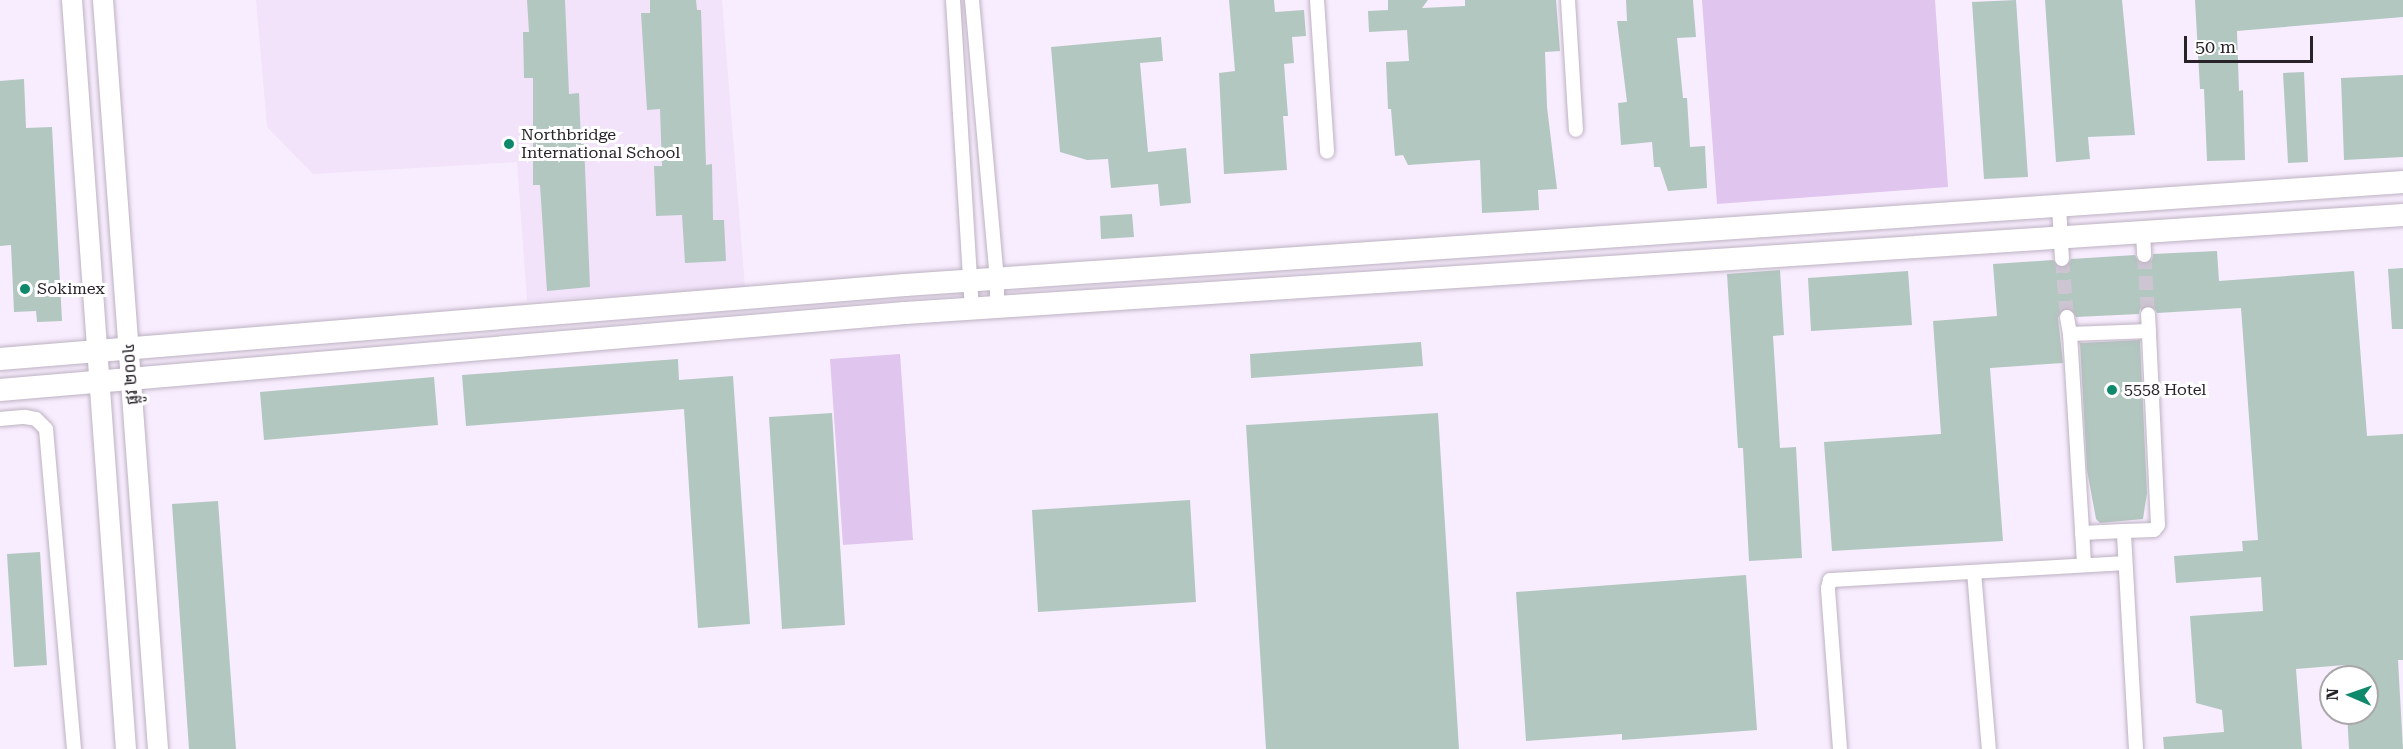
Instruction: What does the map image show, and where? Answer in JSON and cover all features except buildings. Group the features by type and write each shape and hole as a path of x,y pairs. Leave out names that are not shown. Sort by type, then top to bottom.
{"main road":[{"name":"ផ្លូវ ២០០៤","path":"72,0 126,749"},
{"name":"ផ្លូវ ២០០៤","path":"103,0 158,749"},
{"path":"0,359 997,279 2403,182"},
{"path":"0,390 132,381 905,313 2143,244 2403,215"}],"street":[{"path":"953,0 972,311"},
{"path":"972,0 997,279 997,309"},
{"path":"1317,0 1327,152"},
{"path":"1568,0 1576,130"},
{"path":"2059,206 2061,249"},
{"path":"2082,533 2154,530 2158,525 2148,314"},
{"path":"2067,317 2070,334 2084,565"},
{"path":"2070,334 2149,331"},
{"path":"0,419 25,417 36,419 46,429 74,749"},
{"path":"2124,531 2136,749"},
{"path":"1840,749 1828,588 1830,580 2124,563"},
{"path":"1974,572 1989,749"}],"shaded area":[{"name":"Northbridge International School","path":"256,0 722,0 745,287 527,301 517,162 313,174 267,127"},
{"path":"1702,0 1935,0 1948,187 1717,204"},
{"path":"900,354 913,540 843,545 830,359"}],"tunnel":[{"path":"2144,255 2148,314"},
{"path":"2062,259 2067,317"}],"place":[{"name":"Northbridge International School","path":"509,144"},
{"name":"Sokimex","path":"25,289"},
{"name":"5558 Hotel","path":"2112,390"}]}
